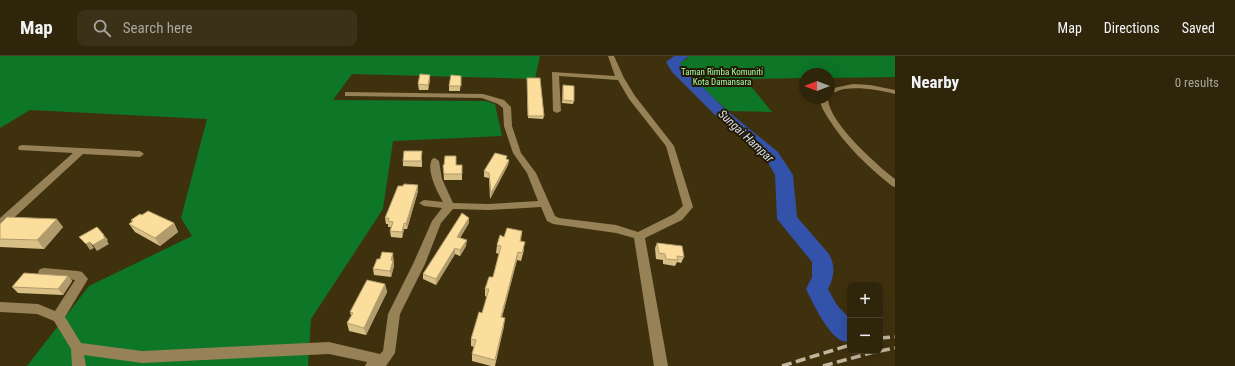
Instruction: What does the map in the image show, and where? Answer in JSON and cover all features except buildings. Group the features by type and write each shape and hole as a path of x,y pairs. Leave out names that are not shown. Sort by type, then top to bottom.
{"street":[{"path":"348,94 482,96 501,102 507,107 508,126 517,153 531,173 544,204 550,216 554,220 616,229 640,236 678,218 688,207 670,146 620,78 610,56"},
{"path":"557,110 555,74 620,78"},
{"path":"835,91 853,87 874,88 895,92"},
{"path":"824,104 842,132 870,164 895,184"},
{"path":"22,148 140,154"},
{"path":"0,224 81,151"},
{"path":"435,161 443,194 450,206"},
{"path":"424,203 450,206 489,207 544,204"},
{"path":"78,348 142,357 329,348 359,354 377,364 389,354 392,344 391,326 394,314 419,264 437,221 450,206"},
{"path":"640,236 662,366"},
{"path":"44,272 78,275 82,279 58,317"},
{"path":"0,307 38,309 58,317 78,348 80,366"}],"green space":[{"path":"0,56 540,56 535,79 352,74 333,100 486,101 495,104 502,136 393,141 383,209 311,319 308,366 27,366 89,286 192,236 181,218 207,119 30,110 0,128"},
{"name":"Taman Rimba Komuniti Kota Damansara","path":"688,56 895,56 895,77 835,78 835,68 799,68 799,78 745,79 772,112 728,111 684,71 679,63 687,59"}],"waterway":[{"name":"Sungai Hampar","path":"683,56 673,62 677,69 720,112 772,156 784,175 787,219 822,260 823,277 817,289 829,312 847,332"}],"railway":[{"path":"883,338 895,337"},
{"path":"782,366 847,346"},
{"path":"883,350 895,348"},
{"path":"823,366 867,354"}]}
